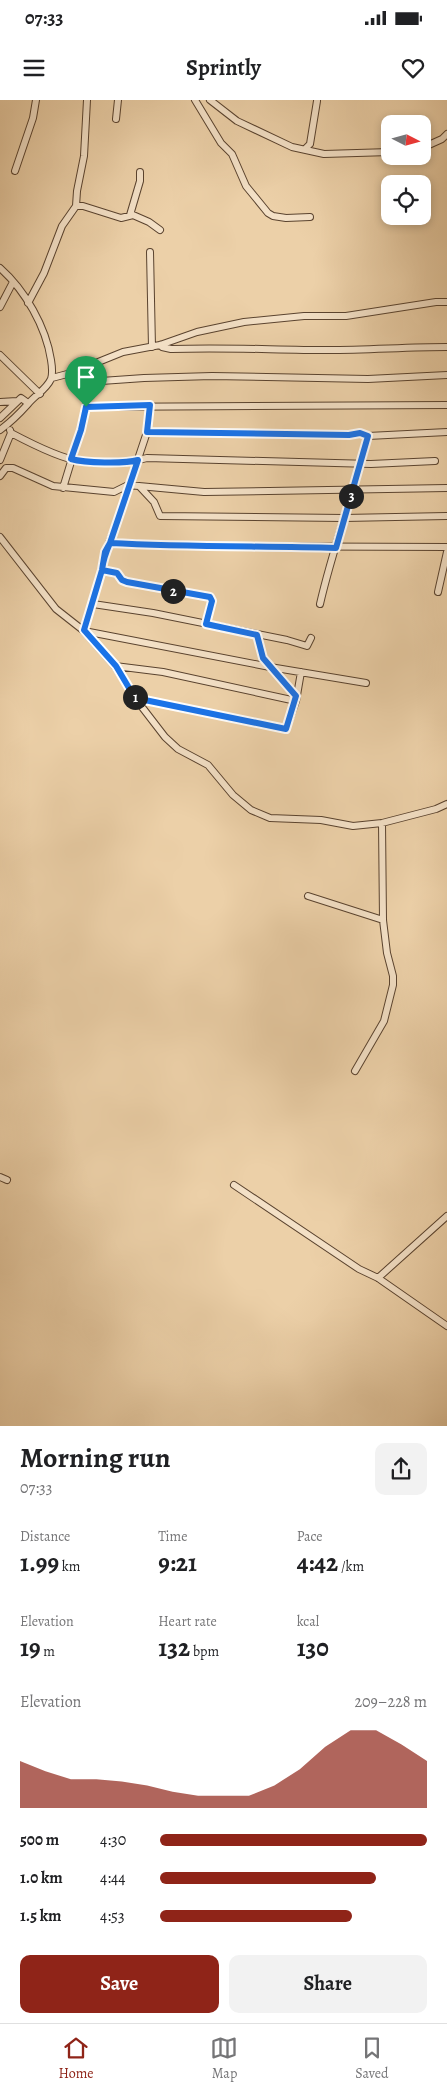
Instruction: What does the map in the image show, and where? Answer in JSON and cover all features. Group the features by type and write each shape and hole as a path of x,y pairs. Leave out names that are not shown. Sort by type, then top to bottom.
{"street":[{"path":"15,171 36,100"},
{"path":"28,303 44,273 62,226 76,206 84,156 87,100"},
{"path":"116,119 118,100"},
{"path":"195,100 221,143 232,154 246,186 268,213 272,216 286,218 310,217"},
{"path":"210,100 246,126 292,147 324,154 381,152"},
{"path":"305,149 310,144 316,101"},
{"path":"431,144 442,139 447,134"},
{"path":"130,215 140,181 140,172"},
{"path":"76,206 84,206 121,218 130,215 149,222 160,230"},
{"path":"150,252 152,346"},
{"path":"0,268 13,282 43,328 50,353 52,378"},
{"path":"0,307 13,282"},
{"path":"0,430 8,425 28,403 40,394 52,378 71,373 123,352 160,345 197,332 259,320 323,315 346,316 436,302 447,302"},
{"path":"160,345 171,349 389,350 409,346 426,349 447,347"},
{"path":"0,355 40,394"},
{"path":"63,488 86,407 86,367"},
{"path":"87,382 212,376 368,379 447,375"},
{"path":"0,418 17,401 23,398 28,403"},
{"path":"0,402 17,401"},
{"path":"86,407 150,405 447,405"},
{"path":"84,630 93,604 105,552 110,543 147,432 150,405"},
{"path":"0,460 11,433 8,425"},
{"path":"147,432 349,435 360,433 368,436 447,432"},
{"path":"11,433 71,459 89,462 130,463 146,458 361,463 417,463 435,461"},
{"path":"320,604 329,566 336,548 368,436"},
{"path":"0,476 6,468 13,468 53,486 114,492 128,485 204,492 294,489 352,491 447,488"},
{"path":"140,487 154,502 160,516 446,517"},
{"path":"0,537 56,609 84,630 116,666 135,698 166,738 178,749 208,765 234,795 260,815 279,820 321,820 353,826 382,823 436,809 447,804"},
{"path":"110,543 174,546 257,545 336,548 447,547"},
{"path":"438,592 447,552"},
{"path":"102,570 117,573 122,580 127,582 210,597 212,601 206,624"},
{"path":"93,604 206,624 307,646 311,638"},
{"path":"84,630 270,667 366,683"},
{"path":"257,635 261,654 296,699"},
{"path":"116,666 163,672 283,698 296,699"},
{"path":"135,698 286,729 296,699 301,672"},
{"path":"283,683 283,698"},
{"path":"355,1071 379,1030 391,999 393,976 387,953 383,920 382,823"},
{"path":"308,896 383,920"},
{"path":"0,1177 7,1180"},
{"path":"234,1185 358,1270 378,1278 447,1326"},
{"path":"378,1278 447,1216"}],"route":[{"path":"86,407 81,430 71,459 89,462 130,463 138,460 110,543 105,552 102,570 93,604 84,630 116,666 135,698 286,729 296,696 263,658 257,635 206,624 212,601 210,597 127,582 120,579 117,573 102,570 103,560 105,552 110,543 174,546 257,545 336,548 368,436 360,433 349,435 147,432 150,405 86,407"}]}
